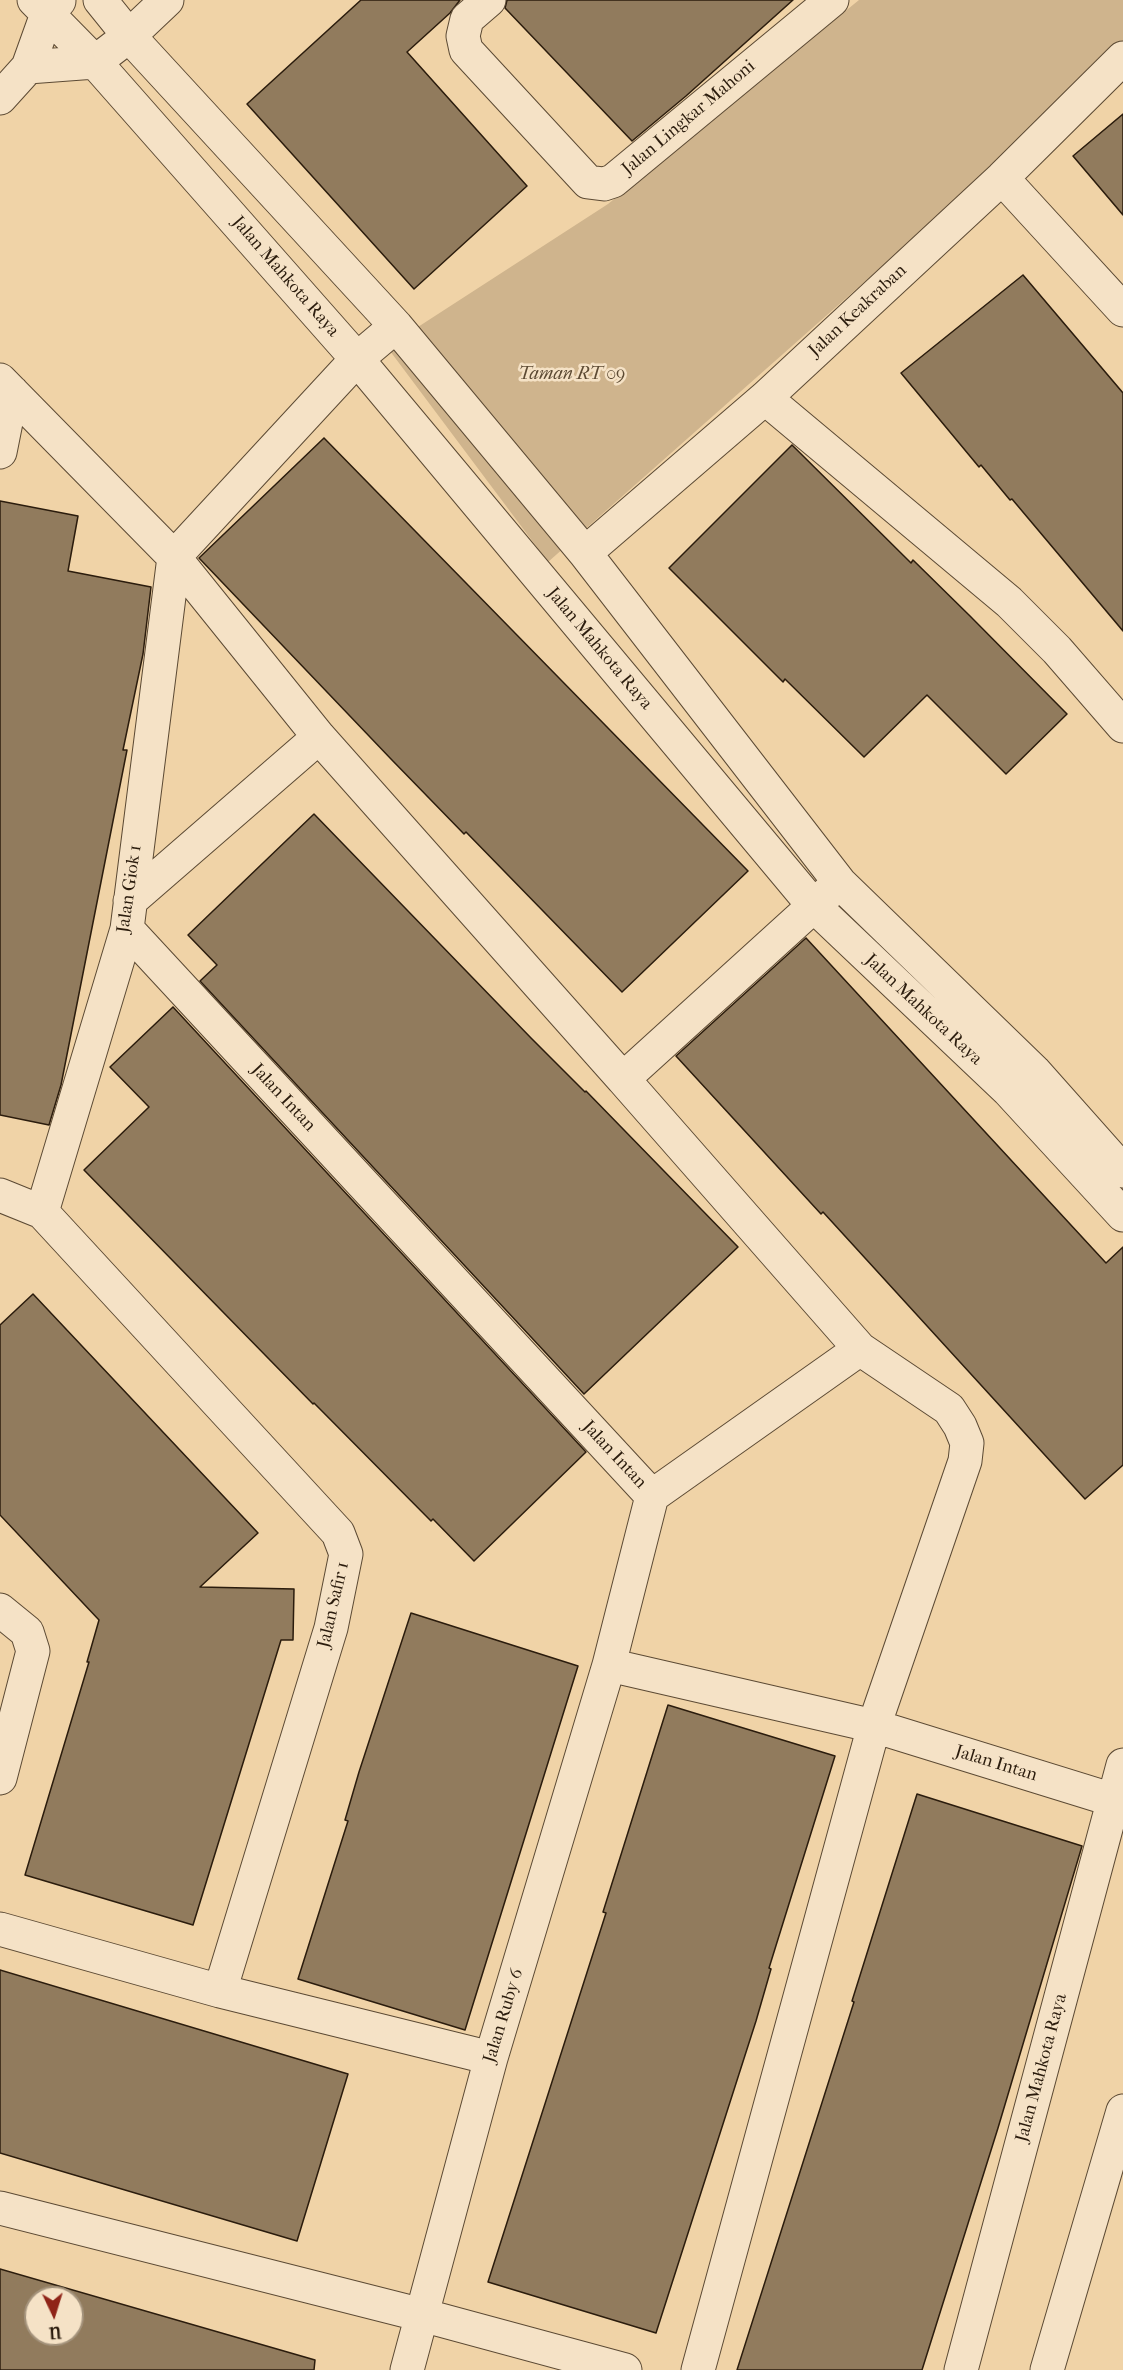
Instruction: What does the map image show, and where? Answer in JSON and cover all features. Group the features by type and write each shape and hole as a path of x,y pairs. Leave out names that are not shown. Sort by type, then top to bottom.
{"street":[{"name":"Jalan Mahkota Raya","path":"100,0 129,36 396,326 585,553 840,883 1034,1071 1123,1171"},
{"path":"28,67 95,62 129,36 167,0"},
{"name":"Jalan Lingkar Mahoni","path":"489,0 467,19 463,36 466,50 588,182 604,184 613,181 832,0"},
{"name":"Jalan Mahkota Raya","path":"47,5 357,359 813,905 1008,1090 1123,1215"},
{"path":"0,98 28,67 47,5"},
{"name":"Jalan Keakraban","path":"585,553 765,398 1002,178 1123,58"},
{"path":"1002,178 1123,310"},
{"path":"174,557 357,359 396,326"},
{"path":"6,386 174,557 319,737 860,1349 949,1408 967,1443 965,1461 874,1726 698,2370"},
{"path":"0,452 6,386"},
{"path":"765,398 1009,602 1057,650 1123,726"},
{"name":"Jalan Giok 1","path":"42,1212 128,915 174,557"},
{"path":"128,915 319,737"},
{"path":"623,1079 840,883"},
{"name":"Jalan Intan","path":"128,915 652,1496 609,1665 874,1726 1118,1802"},
{"path":"0,1195 42,1212"},
{"name":"Jalan Safir 1","path":"42,1212 338,1533 346,1554 331,1628 220,1991"},
{"path":"652,1496 860,1349"},
{"path":"0,1610 27,1632 33,1651 0,1778"},
{"name":"Jalan Ruby 6","path":"407,2370 491,2058 609,1665"},
{"name":"Jalan Mahkota Raya","path":"961,2370 1118,1802 1123,1765"},
{"path":"0,1929 220,1991 491,2058"},
{"path":"1047,2370 1123,2110"},
{"path":"0,2208 422,2315 625,2370"}],"green space":[{"name":"Taman RT 09","path":"859,0 1123,0 1123,53 548,562 387,347 608,204"}],"building":[{"path":"361,0 460,0 450,13 407,52 527,186 414,289 247,104"},
{"path":"507,0 793,0 632,141 505,8"},
{"path":"1123,114 1123,215 1073,156"},
{"path":"1023,275 1123,393 1123,631 1012,499 1010,500 981,465 979,467 901,373"},
{"path":"324,438 748,871 622,992 466,832 464,834 199,558"},
{"path":"792,445 911,563 913,560 1067,714 1006,774 927,695 864,757 785,679 783,682 669,568"},
{"path":"0,501 78,516 68,571 151,587 143,654 123,750 127,750 61,1085 49,1125 0,1115"},
{"path":"314,814 738,1247 584,1394 200,981 217,965 188,935"},
{"path":"806,938 1106,1263 1123,1247 1123,1465 1085,1499 823,1212 821,1214 676,1056"},
{"path":"173,1007 586,1452 474,1561 313,1404 84,1170 149,1107 110,1067"},
{"path":"33,1294 258,1533 200,1587 294,1589 293,1640 281,1640 193,1925 25,1875 89,1662 87,1662 99,1620 0,1515 0,1325"},
{"path":"411,1613 578,1666 465,2030 298,1979 348,1821 345,1820 359,1772"},
{"path":"668,1705 835,1756 769,1968 771,1969 756,2021 656,2333 488,2282 606,1913 603,1912"},
{"path":"917,1794 1082,1846 998,2128 922,2370 737,2370 854,2002 852,2001"},
{"path":"0,1970 348,2074 297,2241 0,2153"},
{"path":"0,2269 59,2286 24,2286 24,2346 84,2346 84,2293 315,2360 314,2370 0,2370"}]}
